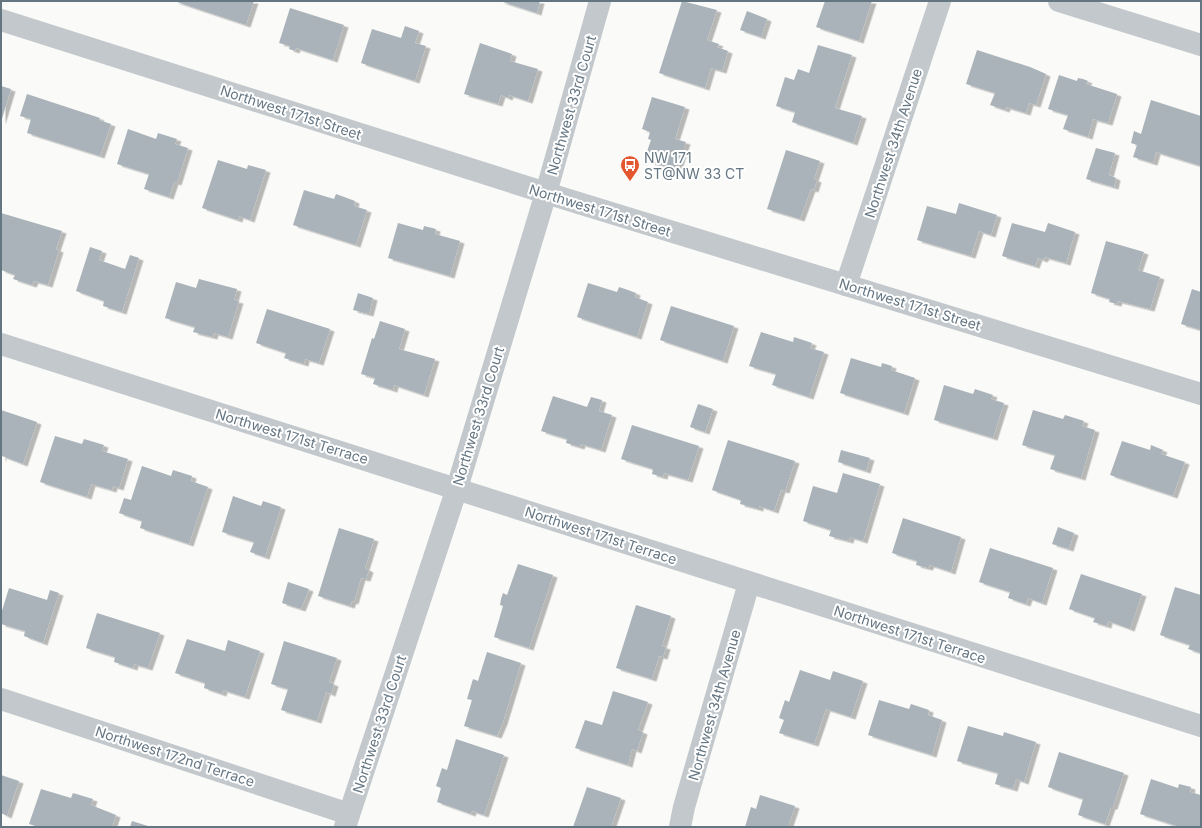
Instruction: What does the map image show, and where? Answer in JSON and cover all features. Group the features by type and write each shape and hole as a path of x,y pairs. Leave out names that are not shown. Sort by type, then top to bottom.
{"street":[{"name":"Northwest 33rd Court","path":"347,820 456,488 546,193 600,1"},
{"name":"Northwest 34th Avenue","path":"846,285 940,1"},
{"path":"1059,1 1201,45"},
{"name":"Northwest 171st Street","path":"1,20 546,193 1201,394"},
{"name":"Northwest 171st Terrace","path":"1,344 1201,726"},
{"name":"Northwest 34th Avenue","path":"680,827 749,583"},
{"name":"Northwest 172nd Terrace","path":"1,699 347,820"}],"building":[{"path":"174,1 254,1 246,25"},
{"path":"500,1 540,1 537,13"},
{"path":"682,1 717,10 707,40 719,44 717,47 728,51 722,71 711,68 705,88 659,73"},
{"path":"825,1 872,1 859,41 816,27"},
{"path":"290,8 344,25 333,60 296,48 295,51 289,49 290,46 279,43"},
{"path":"747,11 767,19 761,37 740,30"},
{"path":"405,26 419,31 415,43 426,46 415,81 361,63 372,29 401,38"},
{"path":"480,43 512,54 510,61 538,69 528,101 509,95 508,98 501,95 498,104 464,94"},
{"path":"818,45 852,55 835,108 862,116 853,143 792,122 795,112 776,106 785,77 794,80 798,69 809,73"},
{"path":"977,50 1030,67 1046,74 1036,105 1029,103 1026,113 1006,107 1005,110 990,105 995,93 966,84"},
{"path":"1059,75 1077,81 1078,78 1083,79 1088,81 1086,84 1117,94 1108,123 1093,119 1088,137 1063,129 1068,115 1048,109"},
{"path":"1,86 11,89 1,122"},
{"path":"27,94 100,118 99,120 111,124 100,156 27,133 31,119 20,116"},
{"path":"652,97 685,107 675,139 686,142 677,170 644,160 651,140 648,139 650,132 642,129"},
{"path":"1151,100 1201,116 1201,166 1156,152 1153,163 1133,157 1137,145 1131,143 1134,131 1141,134"},
{"path":"128,129 156,139 158,133 177,139 175,144 188,148 177,183 174,182 169,197 144,189 149,174 117,164"},
{"path":"1096,148 1115,153 1109,175 1116,178 1114,187 1086,179"},
{"path":"786,150 820,161 814,179 817,180 814,190 811,189 800,219 767,209"},
{"path":"218,160 247,169 248,165 266,170 250,220 239,216 238,220 202,208"},
{"path":"304,190 334,199 336,194 355,201 354,206 367,210 356,245 293,225"},
{"path":"959,203 997,215 991,235 979,231 971,256 917,240 927,206 956,214"},
{"path":"1,213 62,231 56,249 59,250 48,285 34,281 32,285 13,279 15,275 1,270"},
{"path":"398,223 423,230 424,226 436,229 435,234 460,241 450,276 388,258"},
{"path":"1012,223 1045,232 1048,223 1075,232 1066,263 1045,257 1043,260 1038,258 1035,266 1002,256"},
{"path":"1106,241 1144,252 1138,270 1160,277 1150,309 1118,301 1117,304 1109,302 1110,299 1091,293"},
{"path":"90,247 102,251 99,260 125,269 130,255 139,258 122,312 103,306 104,301 76,291"},
{"path":"199,279 237,289 234,300 239,301 228,337 214,333 213,337 193,332 195,327 165,318 176,282 196,288"},
{"path":"588,283 617,292 619,287 636,293 635,297 648,302 637,337 577,317"},
{"path":"1192,289 1201,292 1201,330 1181,324"},
{"path":"358,293 373,298 369,314 353,310"},
{"path":"671,306 734,326 723,361 660,340"},
{"path":"267,309 330,329 319,363 305,359 304,364 284,358 286,353 256,343"},
{"path":"380,321 405,329 399,349 435,359 424,395 394,385 393,390 373,384 375,378 361,374 372,338 374,339"},
{"path":"761,332 793,342 794,337 812,343 810,348 824,352 809,397 772,385 776,374 749,366"},
{"path":"851,358 881,367 882,363 892,366 891,370 915,378 904,413 840,393"},
{"path":"944,385 973,394 975,389 993,395 991,399 1004,403 993,438 934,420"},
{"path":"553,396 587,407 591,397 602,400 599,411 612,415 601,450 581,444 580,447 566,443 567,439 541,431"},
{"path":"698,404 713,409 705,432 690,427"},
{"path":"1,410 37,422 23,464 2,456 1,460"},
{"path":"1033,410 1063,419 1065,415 1084,421 1082,426 1095,430 1081,478 1050,469 1055,455 1022,445"},
{"path":"632,425 699,446 688,480 664,473 663,477 652,474 653,469 621,459"},
{"path":"55,436 82,444 84,439 104,445 102,451 128,459 119,488 113,486 112,490 91,484 87,497 40,482"},
{"path":"728,440 795,461 785,491 781,490 774,511 759,506 759,509 740,504 741,500 712,490"},
{"path":"1122,441 1150,450 1151,445 1163,450 1161,454 1185,462 1173,496 1110,475"},
{"path":"841,450 870,458 866,471 838,462"},
{"path":"142,466 171,476 173,470 192,476 191,481 208,487 189,544 140,528 142,521 119,513 124,498 131,500"},
{"path":"843,473 880,484 863,541 850,537 849,541 829,536 831,530 803,521 813,486 837,493"},
{"path":"233,496 261,506 263,501 281,507 265,557 250,552 254,542 222,532"},
{"path":"903,518 961,537 951,572 930,565 928,568 916,565 917,561 892,553"},
{"path":"1058,527 1074,533 1069,549 1052,544"},
{"path":"339,528 374,539 365,568 369,570 366,579 361,578 354,602 352,601 350,606 318,596"},
{"path":"990,548 1053,568 1042,603 1028,598 1026,604 1008,598 1010,592 979,582"},
{"path":"518,564 553,575 529,648 494,637 503,606 500,605 501,599 503,593 507,595"},
{"path":"1081,574 1142,594 1130,629 1108,621 1107,626 1093,622 1095,618 1069,609"},
{"path":"288,582 309,589 301,609 282,603"},
{"path":"1175,587 1201,595 1201,653 1188,649 1190,645 1160,635"},
{"path":"9,588 47,600 50,590 59,593 43,643 24,636 25,631 1,624 1,614"},
{"path":"636,605 671,616 662,646 666,647 663,657 659,656 652,679 616,668"},
{"path":"97,613 160,633 148,668 134,664 133,668 114,662 115,657 86,648"},
{"path":"187,639 225,651 228,640 260,651 245,697 223,690 222,694 204,688 205,683 175,673"},
{"path":"284,641 337,658 329,682 334,684 331,694 326,692 317,721 281,710 288,689 271,684"},
{"path":"487,652 521,663 503,722 497,736 464,726 472,700 467,699 473,679 478,681"},
{"path":"800,670 830,680 833,671 863,681 851,717 826,709 814,744 779,733 784,720 779,718 785,700 789,702"},
{"path":"613,691 648,702 638,730 643,732 637,751 632,749 628,765 575,748 585,720 602,725"},
{"path":"879,700 909,709 911,704 929,710 928,715 942,720 932,755 868,735"},
{"path":"968,726 1003,736 1004,732 1036,742 1024,782 1016,779 1013,789 995,784 998,773 957,761"},
{"path":"456,739 504,755 484,815 472,811 471,814 437,802 441,788 436,786 442,768 447,770"},
{"path":"1059,752 1124,773 1113,807 1111,807 1105,824 1078,815 1083,799 1048,787"},
{"path":"1,775 19,781 7,816 1,813"},
{"path":"1151,779 1178,788 1179,784 1191,787 1190,792 1201,795 1201,827 1180,827 1140,814"},
{"path":"587,787 621,798 611,827 573,827"},
{"path":"41,789 71,798 73,793 93,799 91,805 116,815 112,827 39,827 29,824"},
{"path":"760,795 795,806 788,827 745,827 751,807 756,809"},
{"path":"132,821 151,827 130,827"}],"place":[{"name":"NW 171 ST@NW 33 CT","path":"630,182"}]}
